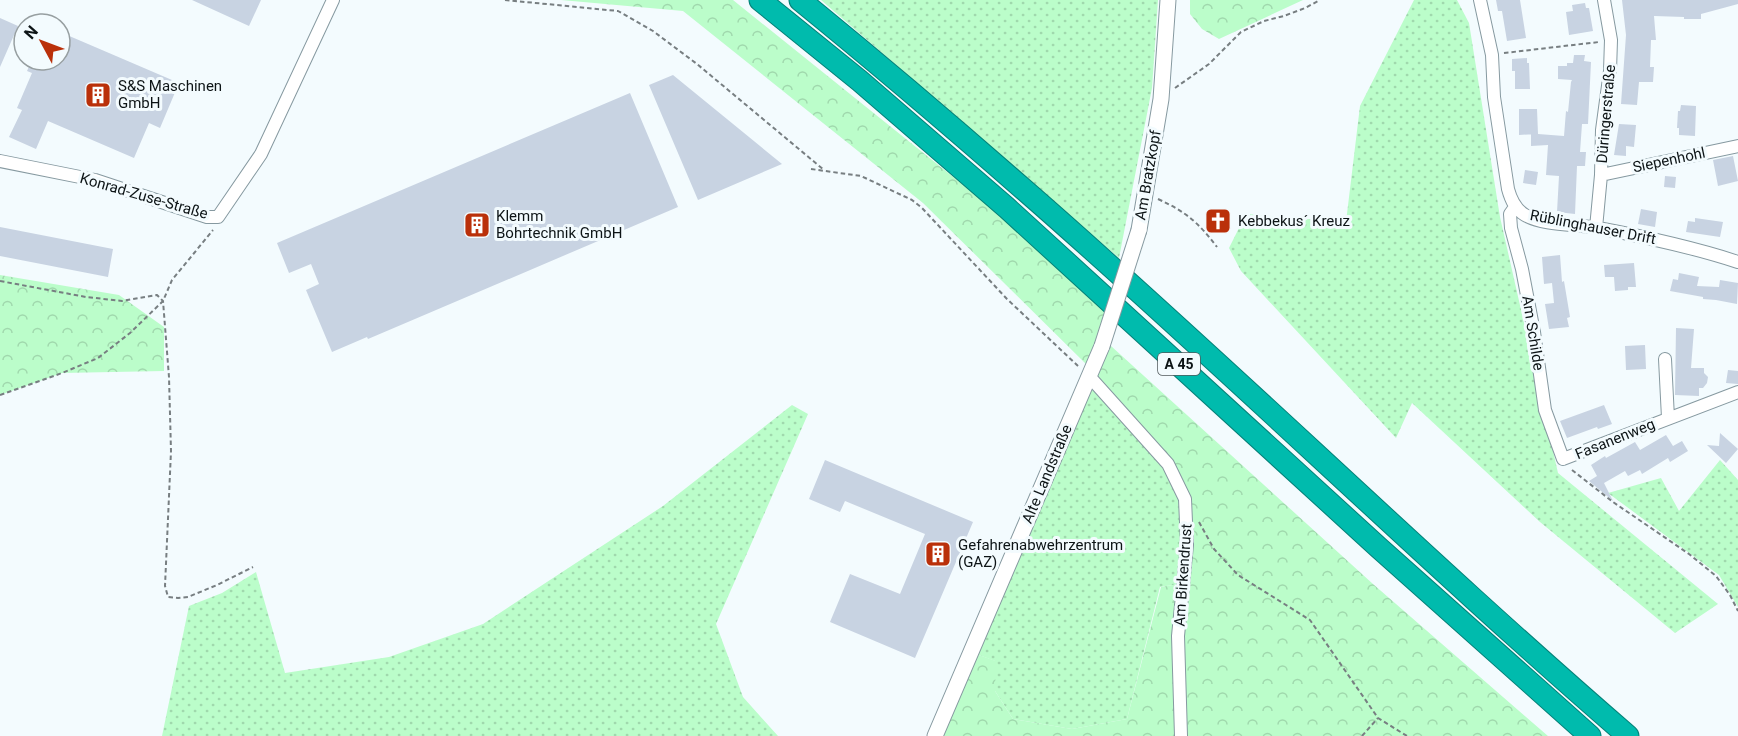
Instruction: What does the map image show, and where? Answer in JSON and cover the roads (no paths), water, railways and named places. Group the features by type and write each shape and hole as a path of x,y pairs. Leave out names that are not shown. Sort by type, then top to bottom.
{"highway":[{"name":"A 45","path":"760,0 860,81 1016,216 1378,547 1590,736"},
{"name":"A 45","path":"800,0 1023,188 1405,537 1628,736"}],"street":[{"name":"Konrad-Zuse-Straße","path":"0,161 95,180 207,217 218,217 261,154 333,0"},
{"name":"Am Bratzkopf","path":"1102,346 1139,230 1161,99 1168,0"},
{"name":"Rüblinghauser Drift","path":"1480,0 1492,55 1494,97 1508,189 1515,207 1534,219 1667,241 1738,262"},
{"name":"Düringerstraße","path":"1596,228 1602,130 1610,70 1611,40 1604,0"},
{"name":"Siepenhohl","path":"1601,175 1738,146"},
{"name":"Am Schilde","path":"1515,207 1510,214 1511,228 1522,269 1534,332 1545,410 1563,459"},
{"name":"Alte Landstraße","path":"935,736 1102,346"},
{"name":"Fasanenweg","path":"1665,359 1668,418"},
{"name":"Am Birkendrust","path":"1089,376 1168,464 1185,499 1187,545 1178,636 1181,736"},
{"name":"Fasanenweg","path":"1563,459 1738,392"}],"place":[{"name":"S&S Maschinen GmbH","path":"98,95"},
{"name":"Kebbekus´ Kreuz","path":"1218,221"},
{"name":"Klemm Bohrtechnik GmbH","path":"477,225"},
{"name":"Gefahrenabwehrzentrum (GAZ)","path":"938,554"}]}
